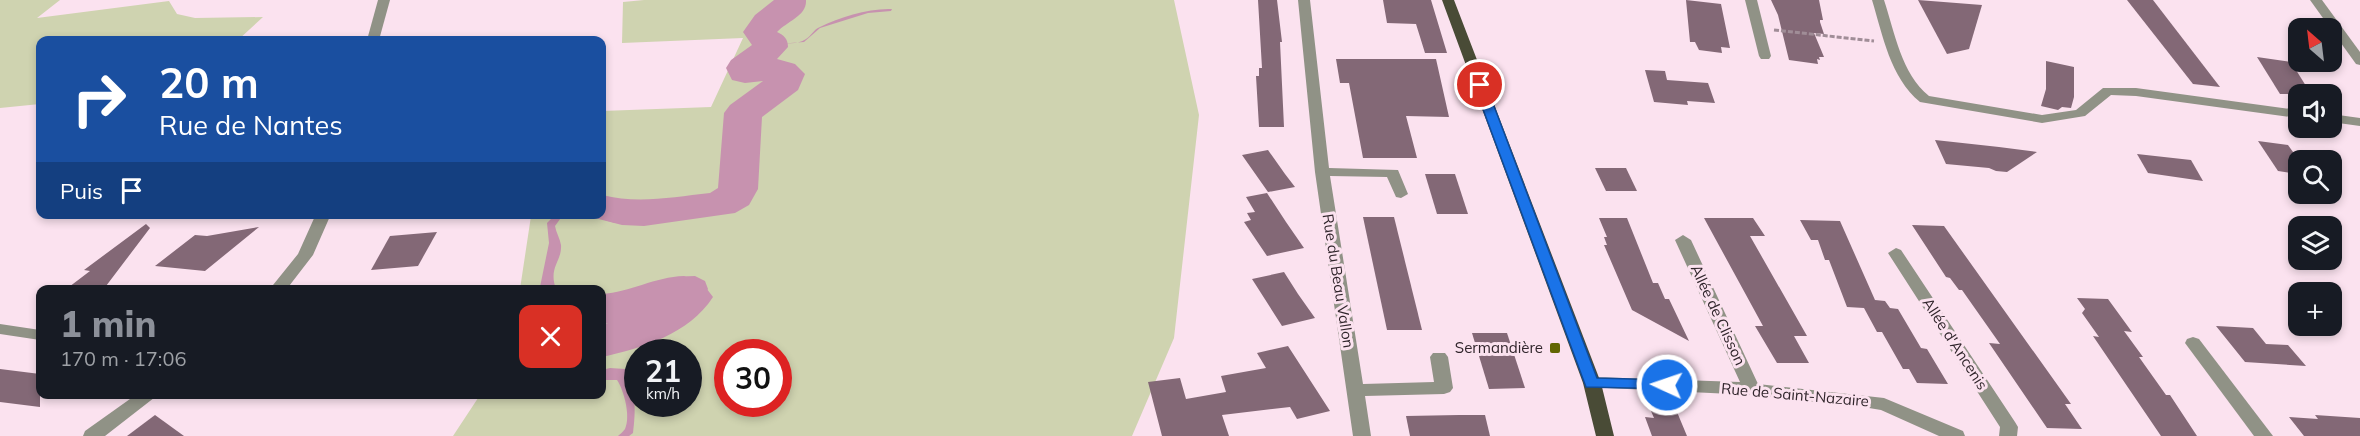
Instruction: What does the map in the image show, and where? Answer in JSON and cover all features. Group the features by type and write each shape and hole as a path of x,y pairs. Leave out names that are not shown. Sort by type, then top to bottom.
{"main road":[{"path":"1448,0 1592,383 1605,436"}],"street":[{"path":"374,36 384,0"},
{"name":"Rue du Beau Vallon","path":"1304,0 1322,172 1362,436"},
{"path":"1751,0 1765,56"},
{"path":"1878,0 1902,71 1915,93 1925,99 2042,119 2080,112 2108,91 2136,92 2288,113"},
{"path":"2316,0 2360,61"},
{"path":"2342,120 2360,122"},
{"path":"1322,172 1394,173 1401,194"},
{"path":"282,285 298,267 318,234 322,219"},
{"name":"Allée de Clisson","path":"1683,240 1752,389"},
{"name":"Allée d'Ancenis","path":"1896,253 2009,427 2008,436"},
{"path":"0,329 36,334"},
{"path":"2193,343 2264,436"},
{"path":"1355,390 1444,388 1439,357"},
{"name":"Rue de Saint-Nazaire","path":"1592,383 1752,389 1884,404 1956,436"},
{"path":"92,436 143,399"}],"path":[{"path":"1758,28 1893,43"}],"green space":[{"path":"0,0 60,0 37,18 169,1 177,14 195,18 263,17 242,36 36,36 36,104 0,108"},
{"path":"644,0 1174,0 1199,115 1174,338 1132,436 453,436 477,399 606,399 606,285 521,285 531,219 606,219 606,111 711,107 743,38 622,43 623,2"}],"shaded area":[{"path":"785,0 796,0 793,9 767,25 762,35 788,43 777,44 745,69 745,72 780,66 793,74 779,94 743,115 744,192 740,199 722,211 615,223 601,219 606,219 606,213 627,216 715,207 730,198 735,188 737,115 774,90 783,78 782,75 772,70 747,76 736,72 766,49 767,44 758,28 787,8"},
{"path":"892,9 891,11 868,13 820,28 801,42 818,28 836,20 864,12"},
{"path":"551,219 560,219 555,226 561,251 554,270 555,285 540,285 549,243 547,223"},
{"path":"695,276 705,281 708,289 699,302 676,322 640,339 624,339 624,344 606,348 606,342 637,333 660,323 670,316 685,299 675,288 626,307 606,311 606,307 625,303 669,281"},
{"path":"606,369 624,369 624,397 617,380 606,380"},
{"path":"635,417 633,433 629,436 618,436 625,429 627,418"}],"building":[{"path":"1258,0 1277,0 1282,42 1280,42 1284,127 1259,127 1256,76 1259,76 1259,68 1262,68"},
{"path":"1383,0 1431,0 1447,53 1425,53 1416,24 1387,23"},
{"path":"1686,0 1721,4 1730,48 1721,47 1722,53 1699,50 1695,42 1690,42"},
{"path":"1771,0 1819,0 1823,20 1820,22 1824,34 1814,33 1824,57 1817,59 1818,64 1789,60 1778,15"},
{"path":"1918,0 1982,5 1969,49 1947,54"},
{"path":"2127,0 2153,0 2220,87 2193,84"},
{"path":"2257,57 2288,62 2288,72 2297,72 2305,84 2288,84 2288,94 2280,94"},
{"path":"1336,59 1436,59 1449,117 1406,116 1417,158 1363,158 1349,83 1340,83"},
{"path":"2046,61 2074,67 2074,97 2071,108 2062,107 2058,110 2041,106 2046,89"},
{"path":"1645,70 1665,71 1667,80 1708,83 1715,103 1687,101 1688,105 1654,102"},
{"path":"1935,140 2037,152 2007,172 1996,171 1989,168 1946,164"},
{"path":"2258,141 2288,145 2292,150 2288,150 2288,172 2278,171"},
{"path":"1268,150 1295,187 1268,192 1242,155"},
{"path":"2137,154 2191,160 2203,181 2148,173"},
{"path":"1595,168 1626,168 1637,191 1606,191"},
{"path":"1425,174 1455,174 1468,214 1437,214"},
{"path":"1267,193 1304,248 1267,256 1244,222 1251,220 1247,213 1255,212 1246,197"},
{"path":"1363,217 1394,217 1422,330 1387,330"},
{"path":"1599,218 1627,218 1653,283 1658,283 1665,299 1669,299 1689,341 1632,310 1604,245 1607,245 1604,237 1607,237"},
{"path":"1704,218 1753,218 1765,236 1750,236 1807,336 1794,336 1809,363 1777,363 1755,326 1763,326"},
{"path":"1800,220 1840,221 1875,300 1885,301 1890,308 1898,309 1921,348 1927,349 1948,384 1917,383 1909,369 1903,369 1882,332 1877,332 1864,308 1847,307 1829,260 1825,260 1818,240 1811,240"},
{"path":"146,224 150,228 107,285 72,285 90,271 84,270"},
{"path":"1912,225 1944,226 2071,404 2065,404 2082,429 2047,428 1989,343 2000,344 1962,290 1959,290 1950,278 1946,277"},
{"path":"259,227 205,271 155,266 195,235 207,236"},
{"path":"437,232 418,266 371,270 390,236"},
{"path":"1284,272 1315,318 1282,326 1252,279"},
{"path":"2077,298 2108,299 2132,332 2124,331 2143,357 2139,357 2166,395 2170,395 2197,436 2161,436 2093,336 2099,337 2082,313 2085,309"},
{"path":"2216,326 2253,328 2266,344 2288,345 2306,366 2245,362"},
{"path":"1472,333 1507,333 1525,388 1489,389"},
{"path":"1288,346 1330,411 1297,419 1290,407 1222,415 1229,436 1162,436 1148,382 1180,378 1186,399 1226,392 1221,376 1266,368 1257,353"},
{"path":"0,369 36,374 36,399 40,399 40,407 0,402"},
{"path":"1651,411 1677,412 1687,436 1652,436 1645,417 1654,418"},
{"path":"155,415 184,436 127,436"},
{"path":"1485,415 1490,436 1410,436 1406,416"},
{"path":"2315,415 2360,418 2360,436 2304,436 2289,417 2318,419"}],"waterway":[{"path":"606,208 622,212 644,213 720,204 734,196 738,189 743,113 785,82 787,74 778,70 745,72 744,68 771,47 771,42 762,37 760,32 767,22 790,6 790,0"},
{"path":"606,309 674,291 684,290 690,297 673,313 662,319 606,340"}],"place":[{"name":"Sermandière","path":"1555,348"}],"route":[{"path":"1480,85 1592,383 1667,385"}]}
